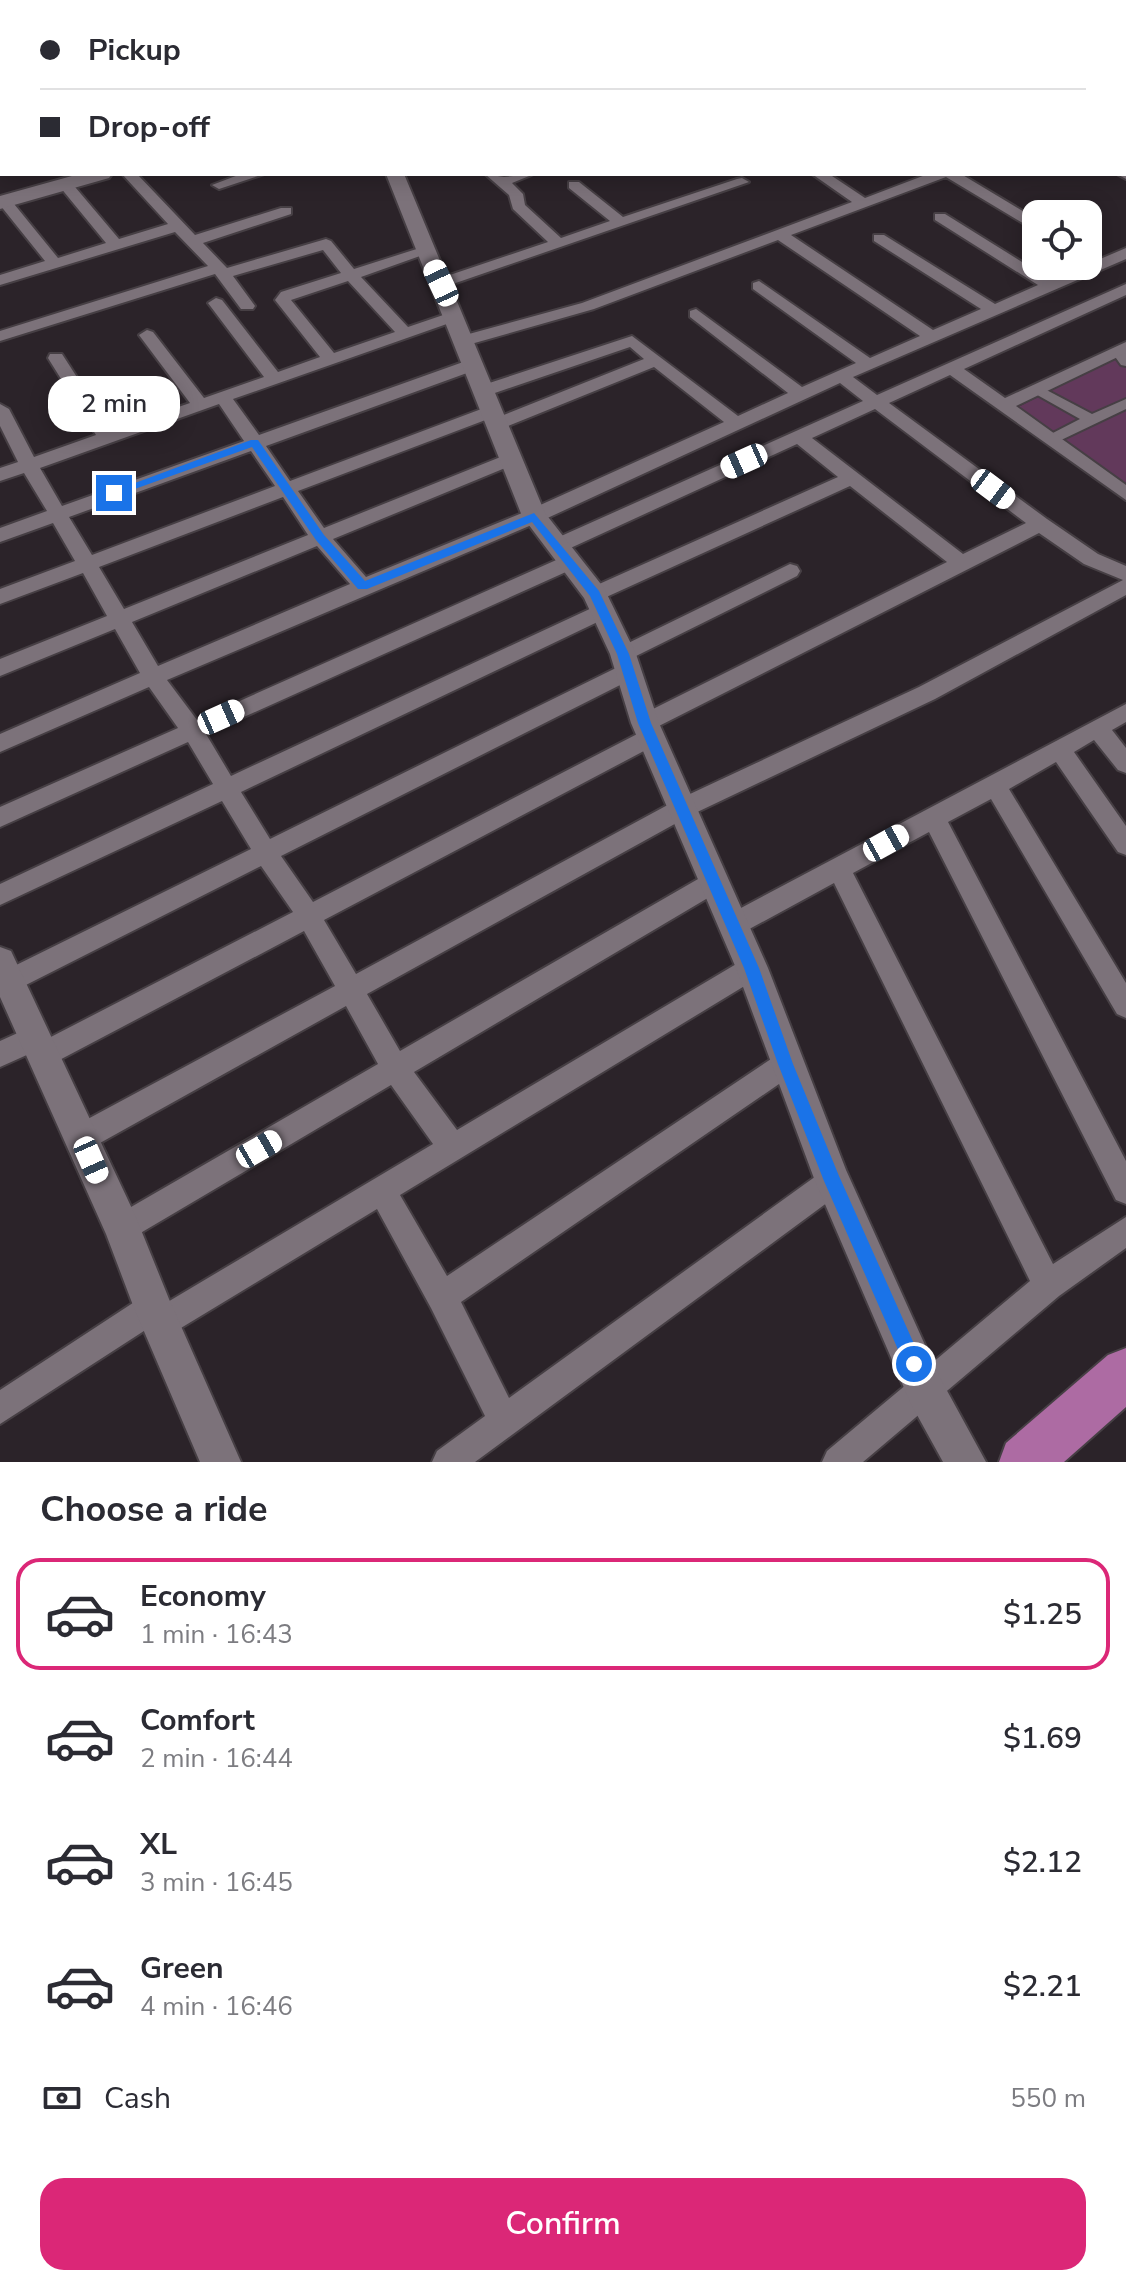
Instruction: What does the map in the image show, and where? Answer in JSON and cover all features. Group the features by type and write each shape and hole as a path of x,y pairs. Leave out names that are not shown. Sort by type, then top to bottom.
{"main road":[{"path":"3,202 95,176"},
{"path":"1025,1462 1126,1373"}],"street":[{"path":"131,176 220,271 247,306"},
{"path":"219,185 250,176"},
{"path":"396,176 534,516 598,603 625,663 648,730 752,968 833,1181 925,1390 966,1462"},
{"path":"822,176 863,203"},
{"path":"954,176 1022,217"},
{"path":"496,178 516,194 518,206 558,243"},
{"path":"0,597 286,489 588,306 863,203 912,178"},
{"path":"441,283 742,183"},
{"path":"65,184 116,245"},
{"path":"574,185 621,223"},
{"path":"3,202 54,263"},
{"path":"192,241 286,211"},
{"path":"940,217 1052,287"},
{"path":"0,280 178,226"},
{"path":"781,235 934,338"},
{"path":"879,238 995,311"},
{"path":"0,336 220,271 326,244 406,334 477,375 656,360"},
{"path":"331,360 283,300 287,295 426,251"},
{"path":"1102,258 1126,253"},
{"path":"0,743 363,586 534,516 800,394 1063,280"},
{"path":"759,286 869,365"},
{"path":"0,817 192,730 563,554 798,436 1126,289"},
{"path":"216,303 275,379"},
{"path":"696,314 800,394"},
{"path":"0,475 406,334"},
{"path":"147,335 201,405"},
{"path":"0,535 254,443 477,375 632,341 736,423"},
{"path":"1005,405 1124,353"},
{"path":"56,358 107,438"},
{"path":"952,368 1126,494"},
{"path":"841,376 1040,524 1091,559 1126,574"},
{"path":"1052,439 1126,403 1123,399 1126,388"},
{"path":"1037,389 1092,420"},
{"path":"223,397 320,537 363,586"},
{"path":"0,409 29,465 154,678 192,730 265,852 309,916 396,1070 454,1149"},
{"path":"798,436 961,563"},
{"path":"0,668 509,460"},
{"path":"0,895 853,477"},
{"path":"0,1055 37,1047 309,916 648,730 1040,524"},
{"path":"221,1462 156,1315 122,1228 4,971 265,852 625,663 790,571"},
{"path":"81,1138 683,808 927,693 1126,586"},
{"path":"733,925 995,786 1126,712"},
{"path":"1098,729 1126,764"},
{"path":"1059,749 1126,845"},
{"path":"995,786 1126,1006"},
{"path":"933,817 1126,1190"},
{"path":"839,870 1048,1285"},
{"path":"122,1228 714,882"},
{"path":"1,1404 156,1315 383,1192 752,968"},
{"path":"442,1297 786,1064"},
{"path":"448,1462 833,1181"},
{"path":"383,1192 442,1297 504,1421"},
{"path":"838,1462 1048,1285 1126,1231"}],"shaded area":[{"path":"1126,352 1126,486 1018,407"}],"route":[{"path":"114,493 254,443 320,537 363,586 534,516 595,594 623,654 645,723 752,968 833,1181 914,1364"}]}
